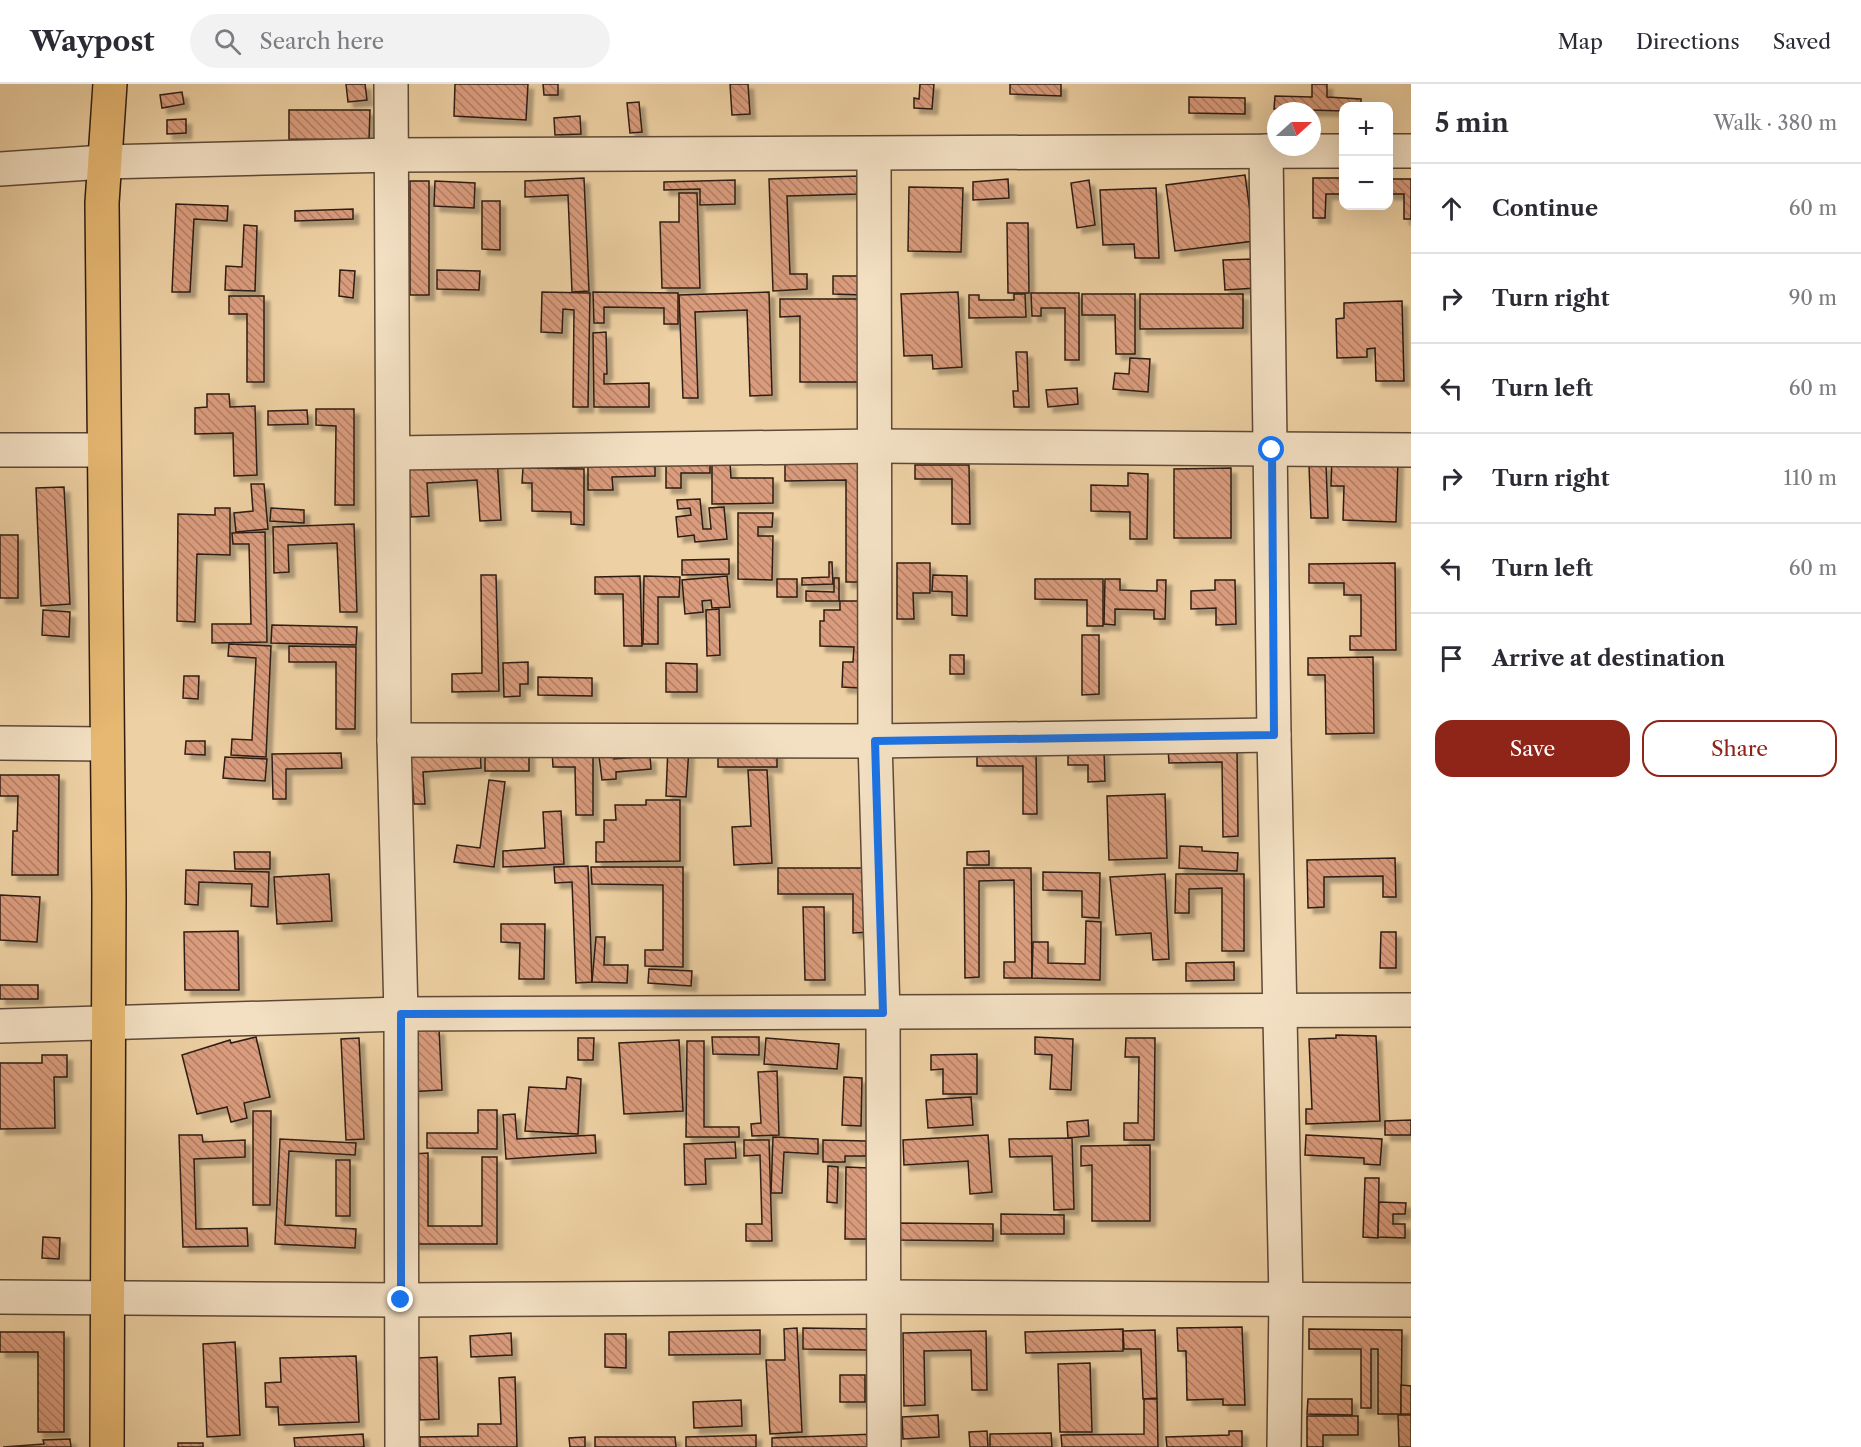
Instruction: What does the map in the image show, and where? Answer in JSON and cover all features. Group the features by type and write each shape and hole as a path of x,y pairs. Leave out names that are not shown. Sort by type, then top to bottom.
{"main road":[{"path":"107,1447 109,1024 102,203 110,84"}],"street":[{"path":"391,84 395,453 394,740 401,1014 402,1447"},
{"path":"1266,151 1272,450 1274,735 1286,1299 1284,1447"},
{"path":"0,169 104,162 393,155 874,155 1339,151"},
{"path":"1393,151 1411,151"},
{"path":"874,155 875,741 883,1013 884,1447"},
{"path":"395,453 875,446 1411,450"},
{"path":"0,450 104,450"},
{"path":"394,740 875,741 1274,735"},
{"path":"0,743 107,744"},
{"path":"0,1026 401,1014 1411,1010"},
{"path":"0,1297 401,1300 885,1297 1411,1300"}],"building":[{"path":"346,84 365,84 367,100 348,102"},
{"path":"455,84 528,84 526,120 454,116"},
{"path":"543,84 558,84 558,95 544,95"},
{"path":"730,84 748,84 750,114 732,115"},
{"path":"920,84 934,84 932,109 914,108 914,98 919,99"},
{"path":"1010,84 1061,84 1061,96 1010,94"},
{"path":"1312,84 1327,84 1327,97 1361,99 1361,102 1339,102 1339,111 1321,110 1321,102 1275,102 1275,96 1312,97"},
{"path":"182,92 184,104 162,108 160,95"},
{"path":"1189,97 1245,98 1245,114 1189,113"},
{"path":"639,102 642,132 630,133 627,103"},
{"path":"289,110 370,110 369,140 289,139"},
{"path":"580,116 581,134 555,135 554,118"},
{"path":"186,119 186,133 167,134 167,120"},
{"path":"1245,175 1254,241 1175,251 1166,185"},
{"path":"858,176 859,194 787,196 790,274 807,274 807,289 773,291 769,179"},
{"path":"584,178 589,291 572,292 568,195 525,197 525,181"},
{"path":"1313,178 1339,178 1339,194 1326,194 1325,218 1313,218"},
{"path":"1008,179 1009,198 973,200 973,182"},
{"path":"1393,179 1411,179 1411,219 1404,219 1404,194 1393,194"},
{"path":"735,180 735,204 700,205 700,189 664,190 664,182"},
{"path":"1089,180 1095,225 1077,228 1071,183"},
{"path":"410,181 429,181 429,295 410,295"},
{"path":"435,181 475,183 474,208 434,206"},
{"path":"909,187 963,188 961,252 908,251"},
{"path":"1156,188 1159,258 1135,258 1134,244 1103,245 1100,190"},
{"path":"679,193 697,193 700,288 662,288 660,222 679,222"},
{"path":"482,201 500,201 500,250 482,249"},
{"path":"176,204 228,206 227,221 194,219 190,292 172,292"},
{"path":"353,209 353,219 295,221 295,211"},
{"path":"1007,223 1028,223 1029,293 1008,293"},
{"path":"244,225 257,226 255,291 225,290 226,266 242,267"},
{"path":"1254,259 1256,288 1225,290 1223,260"},
{"path":"340,270 355,271 353,298 339,296"},
{"path":"437,270 480,271 479,290 437,289"},
{"path":"833,276 864,276 864,295 833,294"},
{"path":"542,292 590,293 588,407 573,407 574,310 563,309 562,333 541,332"},
{"path":"593,292 678,293 678,324 664,324 664,308 604,307 604,323 594,323"},
{"path":"769,292 772,395 750,396 747,310 695,312 698,398 683,398 679,295"},
{"path":"958,292 962,367 933,369 932,355 904,356 901,294"},
{"path":"1031,293 1079,293 1079,360 1065,360 1065,308 1041,308 1041,316 1032,316"},
{"path":"1014,294 1025,294 1026,317 969,318 969,295 979,295 979,300 1014,300"},
{"path":"1082,294 1135,294 1135,354 1116,354 1115,315 1082,315"},
{"path":"1140,294 1243,294 1243,328 1140,329"},
{"path":"229,296 264,296 264,382 247,382 247,314 229,314"},
{"path":"780,299 858,299 858,382 800,382 800,316 780,317"},
{"path":"1402,301 1404,381 1376,381 1375,348 1367,349 1367,357 1337,358 1336,319 1344,318 1344,303"},
{"path":"606,332 607,374 604,374 604,384 649,383 649,407 594,407 593,333"},
{"path":"1016,352 1027,352 1029,407 1014,407 1013,391 1018,391"},
{"path":"1130,358 1150,359 1148,392 1113,389 1115,373 1129,374"},
{"path":"1077,388 1078,404 1048,407 1046,390"},
{"path":"207,394 229,394 230,407 255,406 257,475 234,476 233,433 195,434 195,408 207,407"},
{"path":"316,409 354,409 354,505 335,505 336,426 316,425"},
{"path":"307,410 308,424 268,425 268,411"},
{"path":"1332,456 1398,459 1396,522 1343,520 1344,486 1331,486"},
{"path":"497,458 501,520 480,521 477,480 427,483 429,516 411,517 408,464"},
{"path":"710,459 710,473 681,473 681,488 666,488 666,460"},
{"path":"866,460 867,582 846,582 846,480 785,481 785,461"},
{"path":"588,461 655,461 655,476 612,477 613,490 588,490"},
{"path":"712,463 730,463 731,478 773,478 773,503 712,504"},
{"path":"1326,464 1328,518 1311,518 1309,465"},
{"path":"915,465 969,465 970,524 952,524 952,479 915,479"},
{"path":"523,468 584,469 584,525 571,524 571,512 532,511 532,483 522,483"},
{"path":"1231,468 1231,538 1174,538 1174,469"},
{"path":"1128,473 1148,474 1147,539 1130,539 1130,512 1091,511 1091,485 1128,486"},
{"path":"251,484 264,484 268,529 236,532 234,513 253,511"},
{"path":"64,487 70,604 41,606 36,488"},
{"path":"700,499 703,529 711,529 709,508 724,507 727,539 695,542 694,535 678,537 676,517 691,515 690,508 678,509 677,500"},
{"path":"215,508 230,508 230,555 197,554 195,622 177,621 178,514 215,515"},
{"path":"271,508 304,510 304,523 270,521"},
{"path":"738,513 773,513 772,527 758,527 758,536 773,536 772,580 738,579"},
{"path":"354,524 357,612 340,612 337,543 288,545 289,572 274,573 273,527"},
{"path":"265,532 267,642 212,643 212,624 251,624 249,544 233,544 232,533"},
{"path":"0,535 18,535 18,598 0,598"},
{"path":"729,559 729,574 682,575 682,560"},
{"path":"829,562 832,562 833,584 802,585 802,578 829,577"},
{"path":"897,563 930,563 930,593 913,593 914,619 897,619"},
{"path":"1395,563 1396,650 1350,650 1350,636 1361,636 1361,595 1344,595 1344,583 1309,583 1309,564"},
{"path":"481,575 496,575 499,691 452,692 452,674 482,673"},
{"path":"933,575 967,576 967,616 952,615 952,592 932,591"},
{"path":"640,576 642,646 624,646 623,594 595,594 595,577"},
{"path":"644,576 680,577 679,597 658,597 658,644 643,644"},
{"path":"727,576 730,607 712,608 711,600 702,601 703,612 685,614 682,580"},
{"path":"834,578 839,578 839,601 806,601 806,591 834,592"},
{"path":"777,579 797,579 797,597 777,597"},
{"path":"1035,579 1103,579 1103,626 1087,626 1087,600 1035,599"},
{"path":"1105,579 1120,579 1120,590 1157,591 1157,580 1166,580 1165,619 1154,619 1154,610 1115,609 1115,625 1104,624"},
{"path":"1215,580 1235,580 1236,624 1216,625 1216,608 1191,609 1191,591 1215,590"},
{"path":"840,601 861,601 860,688 842,687 843,662 853,662 854,647 820,646 820,621 824,621 824,610 840,610"},
{"path":"719,609 720,655 707,656 706,610"},
{"path":"43,610 70,612 69,637 42,635"},
{"path":"272,625 357,627 356,645 271,643"},
{"path":"1082,635 1099,635 1099,694 1082,695"},
{"path":"229,644 271,646 266,757 231,755 232,739 252,740 256,658 228,656"},
{"path":"289,646 356,647 355,729 336,729 336,662 289,662"},
{"path":"950,655 964,655 964,674 950,674"},
{"path":"1373,657 1374,733 1326,734 1325,675 1308,675 1308,658"},
{"path":"528,662 528,684 520,684 520,696 504,697 503,663"},
{"path":"666,663 697,664 697,692 666,692"},
{"path":"184,676 199,676 198,699 183,698"},
{"path":"538,677 592,678 592,696 538,695"},
{"path":"186,741 205,741 205,755 185,754"},
{"path":"480,746 481,768 423,772 425,804 414,804 410,750"},
{"path":"668,746 689,747 686,797 666,796"},
{"path":"613,747 614,759 650,756 651,769 616,772 616,779 602,780 598,748"},
{"path":"1237,747 1238,836 1223,837 1222,762 1169,763 1168,748"},
{"path":"529,749 529,771 485,771 485,750"},
{"path":"593,749 593,815 576,815 575,767 553,767 552,750"},
{"path":"718,750 777,750 777,767 718,767"},
{"path":"977,750 1036,751 1037,814 1023,814 1023,766 977,766"},
{"path":"1068,750 1104,750 1105,781 1088,782 1088,765 1068,765"},
{"path":"341,753 342,768 286,769 286,799 273,799 272,754"},
{"path":"225,757 267,759 265,781 223,778"},
{"path":"748,770 767,770 772,863 734,865 732,827 751,826"},
{"path":"0,775 59,775 58,875 12,875 13,831 17,831 18,796 0,796"},
{"path":"489,780 505,782 494,867 454,862 457,845 480,848"},
{"path":"1165,794 1167,858 1109,860 1107,796"},
{"path":"646,800 680,800 680,861 596,862 596,842 604,842 604,820 616,820 615,805 646,805"},
{"path":"561,811 564,864 503,867 503,851 545,848 543,812"},
{"path":"1180,846 1202,847 1202,851 1238,853 1237,871 1179,868"},
{"path":"989,851 989,865 967,865 967,852"},
{"path":"234,852 270,852 270,869 235,869"},
{"path":"1395,858 1396,897 1383,897 1383,876 1324,877 1324,907 1308,908 1307,860"},
{"path":"588,866 592,982 576,983 572,882 555,883 554,867"},
{"path":"591,867 683,867 683,967 645,966 645,950 663,950 663,885 592,884"},
{"path":"778,868 870,868 870,932 853,933 853,894 778,894"},
{"path":"964,868 1031,868 1032,978 1004,978 1004,962 1015,962 1014,880 979,881 979,977 965,978"},
{"path":"186,870 269,872 268,907 251,906 252,884 199,882 198,905 185,904"},
{"path":"1043,872 1100,873 1099,918 1082,917 1082,891 1043,890"},
{"path":"329,874 332,921 277,924 274,877"},
{"path":"1165,874 1169,959 1153,960 1151,933 1116,935 1110,877"},
{"path":"1176,874 1244,874 1244,951 1222,951 1222,888 1189,889 1189,913 1175,913"},
{"path":"0,895 40,897 37,942 0,940"},
{"path":"803,907 824,907 825,980 805,980"},
{"path":"1086,921 1101,922 1100,980 1032,978 1033,942 1048,942 1048,963 1085,964"},
{"path":"501,924 545,924 544,979 519,979 520,943 501,942"},
{"path":"238,931 239,990 185,990 184,932"},
{"path":"1381,932 1396,932 1396,968 1380,968"},
{"path":"596,937 605,937 604,965 628,965 627,983 592,982"},
{"path":"1234,962 1234,980 1186,981 1186,963"},
{"path":"649,969 692,971 691,986 648,983"},
{"path":"0,985 38,985 38,999 0,999"},
{"path":"439,1029 442,1090 407,1092 403,1031"},
{"path":"1336,1035 1376,1036 1380,1121 1306,1124 1306,1109 1312,1109 1309,1039 1336,1038"},
{"path":"256,1037 270,1097 244,1103 247,1118 231,1122 227,1107 197,1114 182,1055 230,1040 231,1043"},
{"path":"712,1037 759,1037 759,1055 713,1054"},
{"path":"1035,1037 1073,1039 1071,1090 1050,1089 1052,1055 1035,1054"},
{"path":"359,1038 364,1139 346,1140 341,1039"},
{"path":"578,1038 594,1038 593,1060 578,1060"},
{"path":"766,1038 839,1044 837,1069 764,1064"},
{"path":"1126,1038 1155,1038 1154,1140 1124,1140 1124,1123 1138,1123 1139,1057 1125,1057"},
{"path":"679,1040 683,1111 624,1114 619,1043"},
{"path":"687,1041 704,1041 704,1127 739,1127 739,1137 686,1137"},
{"path":"977,1054 977,1094 943,1094 943,1069 931,1070 931,1055"},
{"path":"42,1055 67,1055 67,1077 54,1077 55,1128 0,1129 0,1063 42,1063"},
{"path":"777,1071 779,1135 752,1136 751,1124 761,1123 758,1072"},
{"path":"567,1077 581,1079 578,1134 525,1131 529,1087 566,1089"},
{"path":"844,1077 862,1078 861,1126 842,1125"},
{"path":"971,1097 973,1125 928,1128 926,1100"},
{"path":"478,1110 497,1110 497,1149 427,1148 427,1133 478,1133"},
{"path":"253,1111 271,1111 270,1205 253,1205"},
{"path":"515,1114 517,1139 595,1135 596,1153 506,1159 503,1115"},
{"path":"1088,1120 1089,1136 1068,1138 1067,1122"},
{"path":"1411,1120 1411,1135 1385,1135 1385,1121"},
{"path":"179,1135 202,1135 203,1142 245,1140 245,1157 194,1159 196,1229 247,1228 248,1246 183,1247"},
{"path":"988,1135 992,1192 970,1194 968,1161 904,1165 903,1140"},
{"path":"1306,1135 1382,1139 1380,1165 1364,1164 1364,1158 1305,1155"},
{"path":"773,1137 818,1139 818,1154 784,1152 782,1193 771,1193"},
{"path":"1072,1138 1074,1209 1054,1210 1052,1156 1010,1157 1009,1139"},
{"path":"280,1139 356,1143 355,1155 289,1151 285,1225 356,1229 355,1248 275,1244"},
{"path":"744,1140 769,1140 772,1241 746,1241 746,1224 762,1224 760,1155 744,1156"},
{"path":"823,1140 866,1141 866,1156 845,1156 845,1162 823,1162"},
{"path":"735,1142 736,1158 705,1159 706,1184 685,1185 684,1144"},
{"path":"1150,1145 1150,1221 1092,1221 1092,1165 1081,1166 1081,1146"},
{"path":"428,1153 428,1226 482,1226 482,1157 497,1157 497,1244 413,1244 412,1154"},
{"path":"336,1160 350,1160 350,1216 336,1216"},
{"path":"828,1166 838,1167 837,1203 827,1202"},
{"path":"846,1167 869,1168 869,1239 845,1239"},
{"path":"1365,1178 1379,1178 1378,1238 1363,1237"},
{"path":"1379,1202 1406,1203 1405,1214 1393,1214 1393,1224 1405,1224 1405,1238 1378,1237"},
{"path":"1001,1214 1064,1215 1064,1234 1001,1234"},
{"path":"899,1223 993,1224 993,1241 899,1240"},
{"path":"43,1237 60,1238 59,1259 42,1258"},
{"path":"1242,1327 1245,1405 1223,1405 1223,1399 1187,1400 1186,1351 1178,1351 1177,1328"},
{"path":"797,1328 802,1432 770,1434 766,1360 785,1360 784,1329"},
{"path":"803,1328 870,1329 869,1350 803,1349"},
{"path":"1123,1329 1123,1351 1026,1353 1025,1332"},
{"path":"1309,1329 1402,1330 1401,1414 1378,1414 1378,1349 1371,1349 1371,1408 1361,1408 1361,1349 1309,1349"},
{"path":"760,1330 760,1354 669,1355 669,1332"},
{"path":"1155,1330 1157,1398 1143,1399 1141,1349 1124,1349 1123,1331"},
{"path":"986,1331 987,1390 972,1390 971,1350 924,1351 925,1405 904,1406 903,1333"},
{"path":"0,1332 64,1332 64,1432 38,1432 38,1352 0,1352"},
{"path":"511,1333 512,1355 471,1357 470,1336"},
{"path":"605,1334 626,1334 626,1368 605,1367"},
{"path":"235,1342 240,1435 207,1437 203,1344"},
{"path":"356,1356 359,1422 279,1425 278,1407 266,1407 265,1383 281,1382 280,1358"},
{"path":"437,1357 439,1419 420,1420 418,1358"},
{"path":"1090,1363 1092,1432 1060,1432 1058,1364"},
{"path":"840,1375 865,1375 865,1402 840,1402"},
{"path":"515,1377 517,1447 420,1447 420,1437 478,1436 478,1424 501,1424 499,1378"},
{"path":"1401,1385 1411,1386 1411,1414 1401,1414"},
{"path":"1144,1399 1157,1399 1158,1447 1062,1447 1061,1435 1144,1434"},
{"path":"1308,1399 1352,1399 1352,1415 1307,1414"},
{"path":"741,1400 742,1426 694,1428 693,1402"},
{"path":"938,1415 939,1437 903,1439 902,1417"},
{"path":"1398,1415 1411,1415 1411,1447 1399,1447"},
{"path":"1307,1416 1358,1416 1358,1435 1323,1435 1323,1447 1307,1447"},
{"path":"987,1431 988,1447 970,1447 969,1432"},
{"path":"1229,1431 1242,1431 1242,1447 1167,1447 1166,1437 1229,1435"},
{"path":"1051,1433 1052,1447 990,1447 990,1434"},
{"path":"363,1434 364,1447 295,1447 294,1438"},
{"path":"875,1434 875,1447 772,1447 772,1438"},
{"path":"756,1435 756,1447 686,1447 686,1437"},
{"path":"585,1437 585,1447 570,1447 569,1438"},
{"path":"595,1437 675,1437 676,1447 595,1447"},
{"path":"70,1439 71,1447 3,1447 44,1444 43,1440"},
{"path":"178,1443 203,1443 203,1447 178,1447"}],"route":[{"path":"401,1300 401,1014 883,1013 875,741 1274,735 1272,450"}]}
